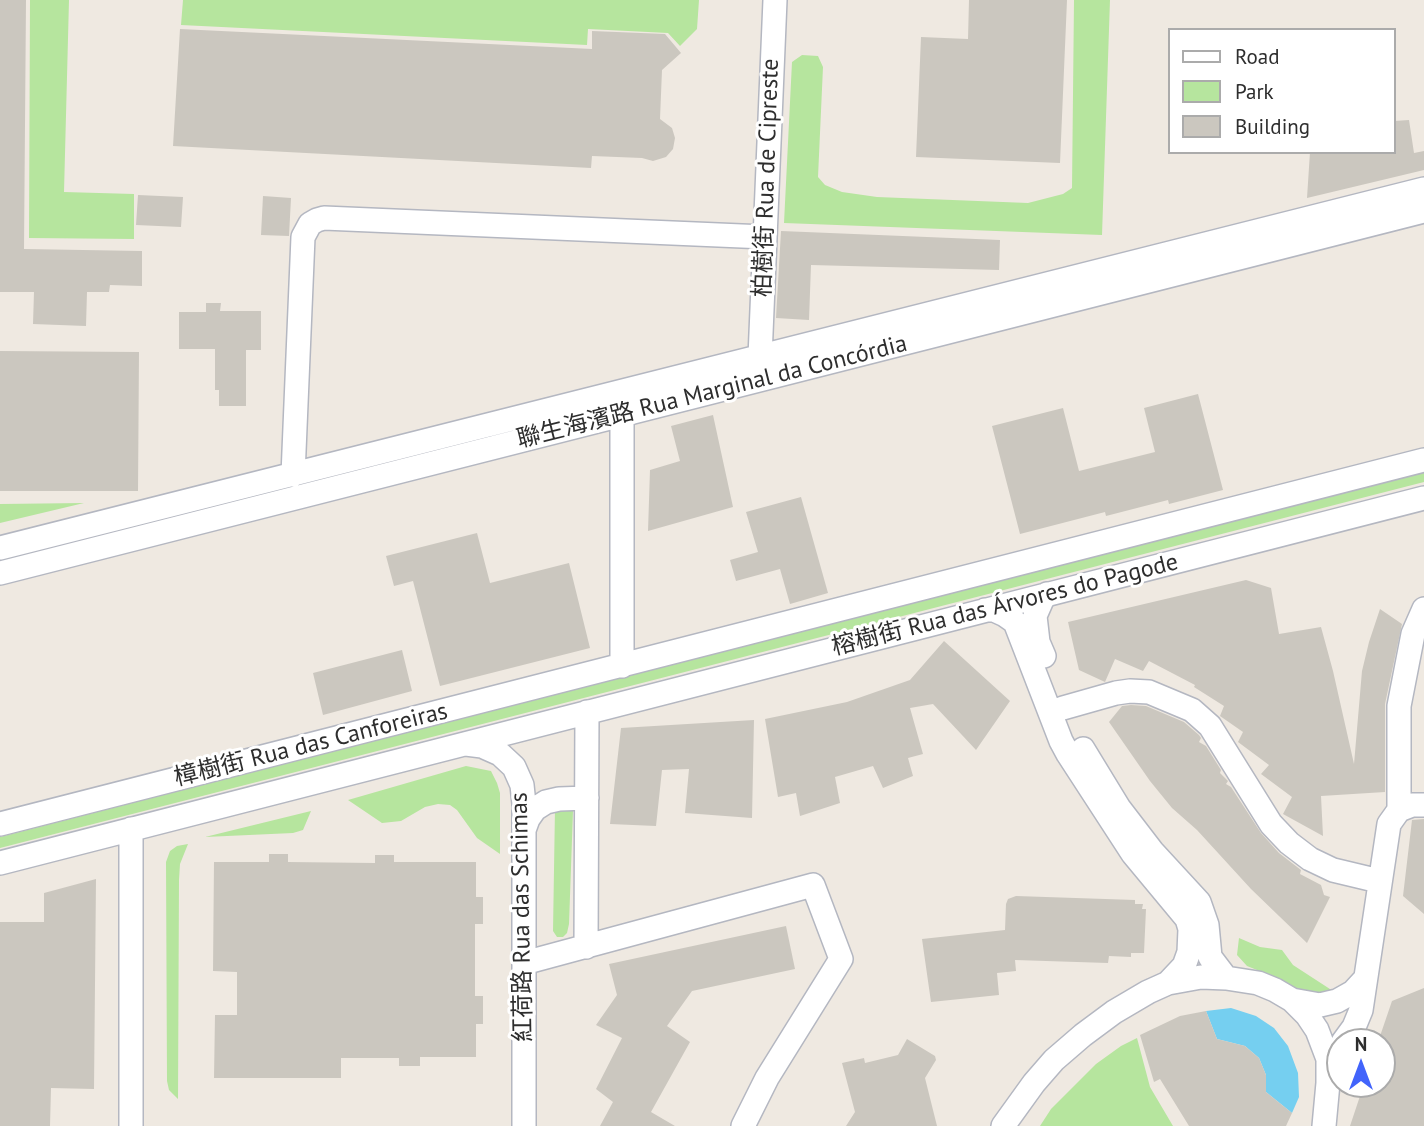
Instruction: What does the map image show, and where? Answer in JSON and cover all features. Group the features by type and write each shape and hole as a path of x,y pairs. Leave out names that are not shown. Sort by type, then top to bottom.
{"street":[{"name":"柏樹街 Rua de Cipreste","path":"760,357 775,0"},
{"name":"聯生海濱路 Rua Marginal da Concórdia","path":"0,548 1424,189"},
{"name":"聯生海濱路 Rua Marginal da Concórdia","path":"0,573 1424,211"},
{"path":"293,475 303,237 310,224 317,220 324,218 765,237"},
{"path":"622,391 622,666"},
{"name":"榕樹街 Rua das Árvores do Pagode","path":"622,666 1424,460"},
{"name":"榕樹街 Rua das Árvores do Pagode","path":"587,712 1424,498"},
{"path":"1401,505 1424,515"},
{"path":"1047,594 1038,608 1035,626 1038,642 1063,708 1119,808 1152,851 1199,902 1207,925 1210,957 1226,978"},
{"path":"1399,810 1399,706 1413,634 1424,609"},
{"path":"985,610 994,610 1015,622 1068,754 1133,854 1187,919 1190,929 1189,951 1184,965 1168,983"},
{"name":"樟樹街 Rua das Canforeiras","path":"0,824 622,666"},
{"path":"1063,708 1130,691 1149,692 1192,710 1209,726 1271,824 1289,843 1310,859 1334,870 1378,881"},
{"path":"586,947 587,712"},
{"name":"樟樹街 Rua das Canforeiras","path":"0,863 587,712"},
{"name":"紅荷路 Rua das Schimas","path":"463,744 482,746 500,754 514,767 522,785 524,1126"},
{"path":"524,830 535,809 546,802 587,798"},
{"path":"1352,1028 1359,1016 1386,831 1399,810 1412,805 1424,805"},
{"path":"131,829 131,1126"},
{"path":"524,964 813,885 841,959 767,1078 743,1126"},
{"path":"1003,1126 1054,1060 1114,1012 1168,983 1201,977 1226,978 1258,983 1275,990 1292,1000 1307,1015 1318,1030 1326,1053"},
{"path":"1292,1000 1320,1005 1337,1001 1353,992 1365,979"},
{"path":"1324,1126 1327,1098"}],"green space":[{"path":"30,0 69,0 64,192 134,194 134,239 29,238"},
{"path":"183,0 699,0 697,29 680,46 668,33 588,29 587,45 181,25"},
{"path":"1074,0 1110,0 1102,235 784,223 792,62 802,55 818,56 823,67 818,177 825,185 842,192 877,197 1028,203 1063,194 1072,188"},
{"path":"1424,469 1424,482 0,848 0,837"},
{"path":"84,503 0,523 0,504"},
{"path":"466,766 491,771 497,783 500,793 500,854 477,838 457,810 450,805 425,807 401,821 382,823 348,800"},
{"path":"569,804 573,811 569,924 567,933 563,937 557,937 553,931 555,808"},
{"path":"311,811 303,830 293,833 205,837"},
{"path":"188,844 180,864 179,880 178,1099 169,1090 167,1081 166,862 170,851 177,846"},
{"path":"1239,938 1260,947 1282,950 1293,965 1333,991 1320,996 1289,987 1247,966 1237,955"},
{"path":"1137,1038 1150,1087 1173,1126 1040,1126 1051,1109 1096,1064"}],"water":[{"path":"1231,1008 1256,1016 1274,1028 1288,1046 1298,1073 1299,1097 1292,1113 1266,1092 1266,1075 1259,1058 1245,1046 1217,1039 1206,1011"}],"building":[{"path":"0,0 26,0 24,249 142,251 142,286 110,285 109,292 87,292 86,326 33,324 34,292 0,292"},
{"path":"969,0 1067,0 1060,163 916,157 921,37 968,39"},
{"path":"180,29 592,49 592,31 665,34 681,53 662,70 660,119 672,128 675,138 673,149 666,157 653,161 592,156 591,168 173,146"},
{"path":"1409,120 1414,153 1424,151 1424,170 1307,198 1310,154 1396,154 1396,121"},
{"path":"138,195 183,197 181,227 136,225"},
{"path":"263,196 291,198 289,236 261,235"},
{"path":"781,231 1000,240 999,270 811,265 809,320 776,318"},
{"path":"206,303 221,303 220,311 261,311 261,350 246,350 246,406 219,406 219,390 215,390 215,349 179,349 179,312 206,312"},
{"path":"0,351 139,352 138,491 0,491"},
{"path":"1198,394 1223,490 1169,504 1168,500 1106,516 1105,512 1020,534 992,426 1063,408 1079,471 1155,452 1144,408"},
{"path":"713,415 733,507 648,531 650,470 680,461 671,426"},
{"path":"801,497 828,593 790,604 780,569 736,581 730,560 758,552 746,512"},
{"path":"477,533 490,583 569,563 590,648 440,686 413,581 394,586 386,556"},
{"path":"1246,580 1271,588 1279,634 1321,627 1354,764 1362,671 1380,609 1402,624 1385,704 1385,792 1321,796 1323,836 1283,814 1292,797 1261,774 1269,765 1238,742 1243,732 1220,716 1224,706 1194,687 1195,685 1149,661 1143,671 1115,659 1105,682 1079,670 1068,622"},
{"path":"944,641 1010,701 976,750 933,704 910,708 923,754 908,758 913,776 883,788 873,766 835,777 840,803 800,816 796,793 778,797 765,719 847,702 910,680"},
{"path":"402,650 412,691 323,715 313,673"},
{"path":"1122,706 1146,706 1184,722 1199,735 1199,742 1206,746 1221,770 1220,773 1228,781 1226,784 1231,787 1261,833 1279,853 1301,870 1300,874 1321,885 1324,895 1330,897 1307,943 1251,889 1197,830 1172,808 1150,781 1109,722"},
{"path":"754,720 752,818 685,813 689,769 662,770 656,826 610,824 621,728"},
{"path":"1424,819 1424,914 1403,896 1412,820"},
{"path":"269,854 288,854 288,862 375,863 375,855 394,855 394,862 476,862 476,897 483,897 483,924 475,924 475,996 483,996 483,1024 476,1024 476,1057 420,1057 420,1066 399,1066 399,1058 341,1058 341,1078 214,1078 215,1015 237,1015 237,972 213,971 214,862 269,862"},
{"path":"96,879 94,1089 51,1088 50,1126 0,1126 0,922 44,922 44,893"},
{"path":"1016,896 1135,900 1135,904 1143,904 1142,909 1146,909 1144,953 1131,953 1131,957 1109,956 1108,963 1015,960 1016,971 997,973 999,995 931,1002 922,939 1005,930 1006,904 1008,899"},
{"path":"786,926 795,969 692,991 667,1026 690,1042 651,1112 675,1126 600,1126 613,1102 596,1089 622,1038 596,1025 617,995 609,964"},
{"path":"1424,988 1424,1126 1350,1126 1359,1098 1396,1098 1396,1028 1383,1028 1392,1001"},
{"path":"1206,1011 1217,1039 1245,1046 1259,1058 1266,1075 1266,1092 1292,1113 1286,1126 1189,1126 1160,1079 1154,1082 1140,1035 1180,1016"},
{"path":"907,1039 935,1056 936,1060 925,1078 937,1126 846,1126 855,1112 842,1063 864,1058 865,1063 898,1055"}]}
